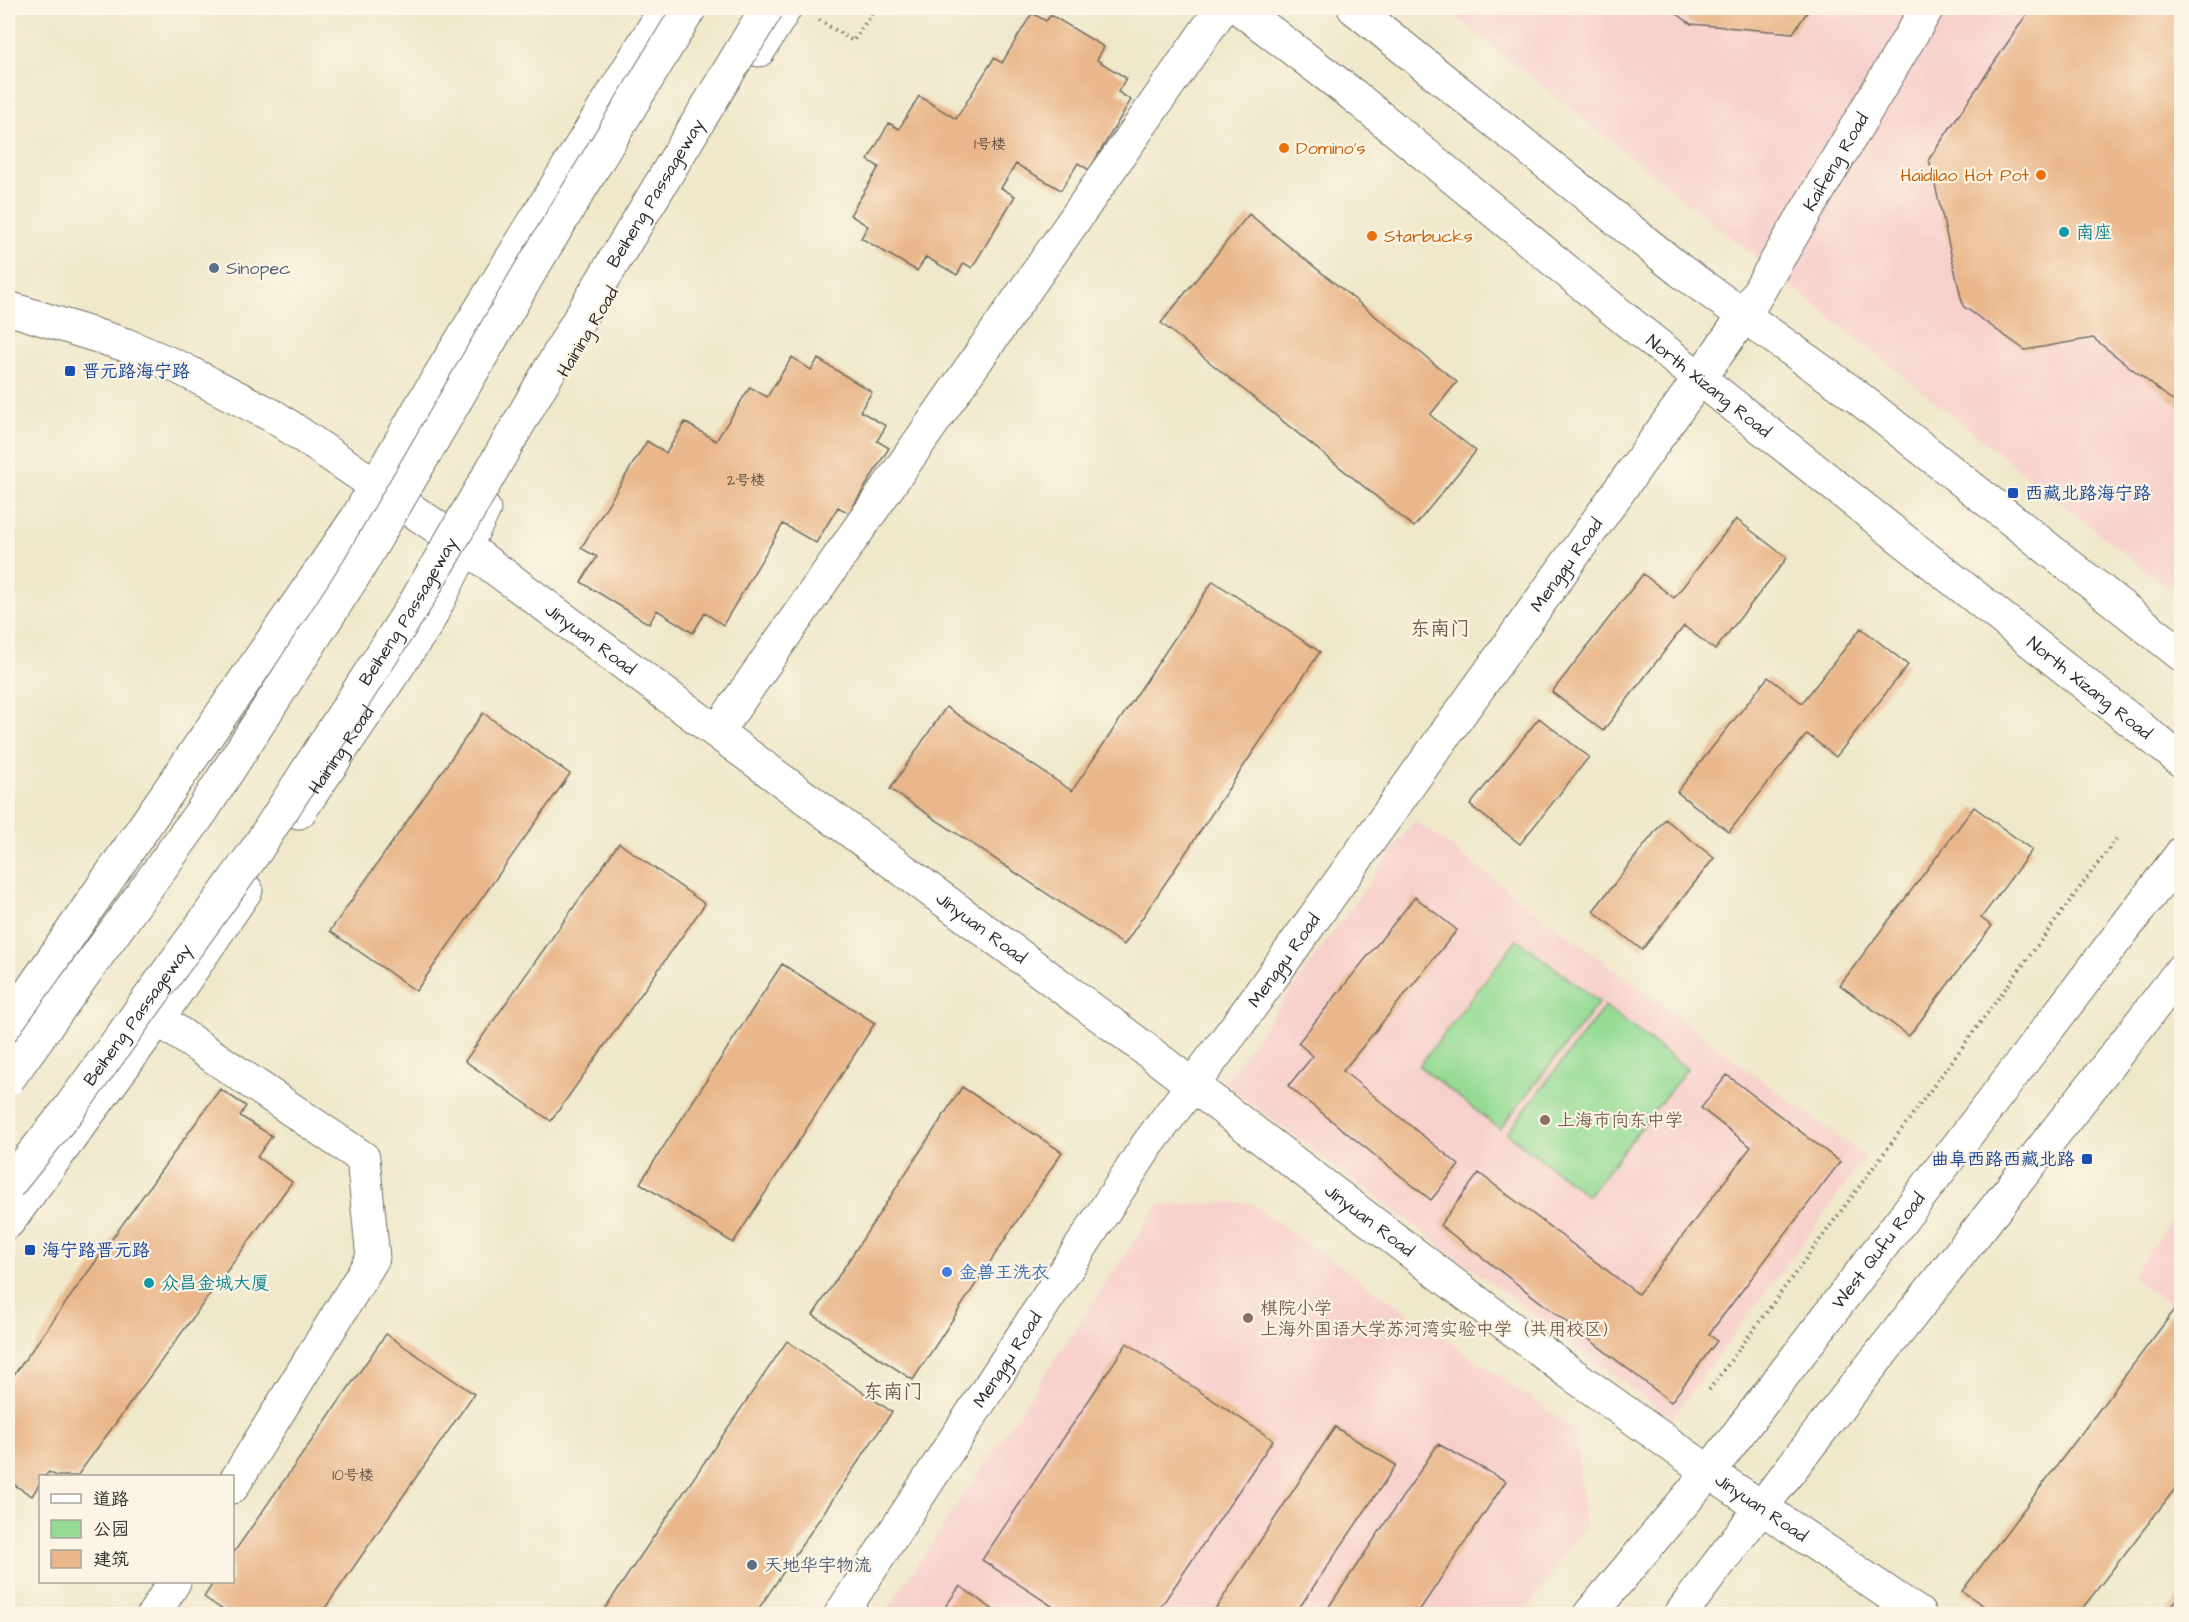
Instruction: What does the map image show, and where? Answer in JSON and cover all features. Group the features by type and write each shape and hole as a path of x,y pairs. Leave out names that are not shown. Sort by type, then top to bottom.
{"main road":[{"path":"8,1024 333,555 376,486 421,406 666,8"},
{"path":"8,1079 202,811 358,568 528,275 690,8"},
{"name":"Beiheng Passageway","path":"8,1185 69,1109 263,839 415,603 585,309 768,8"},
{"name":"Haining Road","path":"8,1222 158,1019 427,623 503,473 785,8"},
{"path":"717,732 1222,8"},
{"name":"North Xizang Road","path":"1239,8 1362,102 1700,378 2181,761"},
{"path":"1354,8 1680,272 1851,392 2181,655"},
{"name":"Kaifeng Road","path":"1744,316 1927,8"},
{"name":"Jinyuan Road","path":"8,308 87,331 180,368 275,417 466,547 1191,1084 1491,1313 1709,1472 1919,1614"},
{"name":"Menggu Road","path":"841,1614 929,1483 1148,1144 1239,1023 1387,812 1744,316"},
{"name":"West Qufu Road","path":"1590,1614 1709,1472 2181,853"},
{"path":"1681,1614 1760,1507 2056,1134 2181,969"},
{"path":"158,1019 363,1158 374,1258 234,1484"},
{"path":"154,1614 173,1583"}],"path":[{"path":"817,19 853,41 876,8"},
{"path":"1709,1389 2116,839"}],"shaded area":[{"path":"1445,8 2181,8 2181,577 2167,588"},
{"name":"上海市向东中学","path":"1415,820 1866,1158 1672,1418 1223,1083"},
{"name":"棋院小学 上海外国语大学苏河湾实验中学（共用校区）","path":"1248,1202 1576,1430 1585,1526 1525,1614 884,1614 1158,1205"},
{"path":"2181,1207 2181,1313 2131,1276"}],"green space":[{"path":"1517,939 1599,1002 1500,1129 1419,1066"},
{"path":"1605,1006 1687,1069 1588,1196 1507,1133"}],"building":[{"path":"1669,8 1810,8 1793,33 1691,24"},
{"name":"南座","path":"2031,8 2182,8 2182,408 2093,338 2025,350 1963,306 1929,159"},
{"path":"1032,13 1046,21 1051,15 1104,47 1097,60 1126,78 1118,92 1131,100 1089,170 1078,163 1061,190 1016,164 1001,188 1015,196 972,268 964,263 957,275 926,257 917,271 861,238 868,226 850,215 879,167 868,160 889,123 899,129 919,96 956,119 994,58 1002,63"},
{"path":"1249,214 1457,382 1430,415 1476,451 1414,527 1161,323"},
{"path":"792,357 811,370 818,359 872,392 860,411 886,426 877,441 889,448 849,513 838,507 816,543 783,524 723,625 705,613 693,633 657,610 649,624 581,582 597,557 581,548 647,441 666,453 685,422 716,441 750,387 767,397"},
{"path":"1736,519 1787,558 1715,650 1684,626 1603,731 1552,692 1643,574 1674,598"},
{"path":"1213,581 1320,652 1124,945 890,789 946,707 1072,791"},
{"path":"1861,628 1908,665 1836,757 1807,734 1729,832 1677,792 1768,677 1802,703"},
{"path":"483,713 570,774 416,991 330,931"},
{"path":"1539,718 1589,757 1520,844 1470,805"},
{"path":"1974,807 2032,850 1981,918 1992,926 1909,1036 1840,985"},
{"path":"1665,819 1714,858 1642,950 1593,911"},
{"path":"619,843 705,904 551,1121 465,1061"},
{"path":"1415,897 1457,930 1343,1071 1459,1165 1431,1200 1288,1086 1313,1056 1298,1043"},
{"path":"782,964 875,1023 733,1243 640,1183"},
{"path":"1727,1075 1840,1162 1709,1334 1717,1341 1671,1402 1440,1225 1479,1173 1638,1294 1751,1147 1701,1108"},
{"path":"962,1087 1062,1152 913,1380 813,1315"},
{"name":"众昌金城大厦","path":"220,1089 246,1106 240,1116 272,1136 257,1157 292,1182 78,1475 54,1475 49,1472 46,1475 39,1475 39,1485 32,1496 13,1484 8,1492 8,1383"},
{"path":"2176,1308 2182,1312 2182,1480 2078,1614 1996,1614 1962,1591"},
{"path":"386,1334 474,1394 321,1614 229,1614 204,1597 213,1583 234,1583 234,1552"},
{"path":"787,1341 892,1412 755,1614 601,1614"},
{"path":"1127,1343 1273,1440 1156,1614 1064,1614 982,1560"},
{"path":"1335,1427 1396,1465 1295,1614 1212,1614"},
{"path":"1438,1444 1506,1481 1417,1614 1324,1614"},
{"path":"960,1586 999,1614 940,1614"},
{"path":"2182,1593 2182,1614 2165,1614"}],"place":[{"name":"Domino's","path":"1284,148"},
{"name":"Haidilao Hot Pot","path":"2041,175"},
{"name":"南座","path":"2064,232"},
{"name":"Starbucks","path":"1372,236"},
{"name":"Sinopec","path":"214,268"},
{"name":"晋元路海宁路","path":"70,371"},
{"name":"西藏北路海宁路","path":"2013,493"},
{"name":"上海市向东中学","path":"1545,1120"},
{"name":"曲阜西路西藏北路","path":"2087,1159"},
{"name":"海宁路晋元路","path":"30,1250"},
{"name":"金兽王洗衣","path":"947,1272"},
{"name":"众昌金城大厦","path":"149,1283"},
{"name":"棋院小学 上海外国语大学苏河湾实验中学（共用校区）","path":"1248,1318"},
{"name":"天地华宇物流","path":"752,1565"}],"district":[{"name":"东南门","path":"1440,629"},
{"name":"东南门","path":"893,1392"}]}
